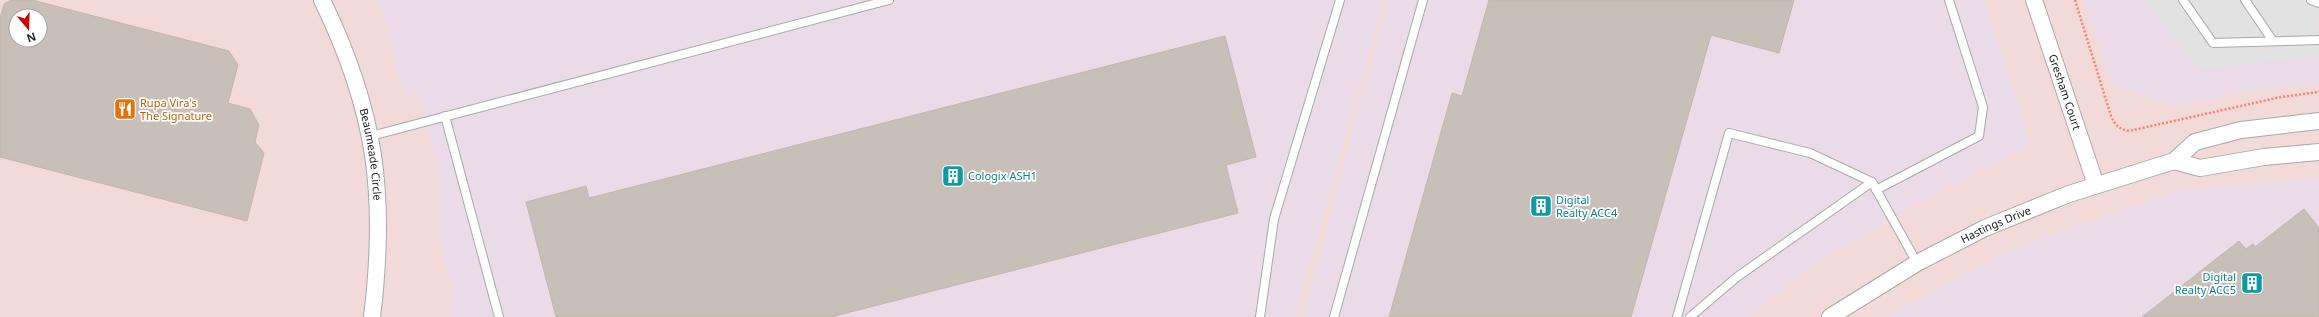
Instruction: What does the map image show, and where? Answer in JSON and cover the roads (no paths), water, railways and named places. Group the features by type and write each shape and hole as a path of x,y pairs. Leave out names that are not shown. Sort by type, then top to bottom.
{"street":[{"name":"Beaumeade Circle","path":"322,0 349,61 371,136 379,199 380,230 378,269 372,317"},
{"name":"Gresham Court","path":"2034,0 2096,185"},
{"name":"Hastings Drive","path":"1830,317 1917,263 2015,215 2096,185 2174,161 2195,142 2242,130 2319,121"},
{"path":"2174,161 2200,168 2264,157 2319,152"}],"lane":[{"path":"371,136 890,0"},
{"path":"1260,317 1274,219 1340,0"},
{"path":"1334,317 1423,0"},
{"path":"1690,317 1737,277 1874,186 1979,136 1983,107 1949,0"},
{"path":"2184,0 2213,43 2319,40"},
{"path":"2245,0 2273,41"},
{"path":"2311,0 2319,3"},
{"path":"445,116 499,317"},
{"path":"1677,317 1729,132 1810,153 1874,186 1917,263"}],"place":[{"name":"Rupa Vira's The Signature","path":"125,109"},
{"name":"Cologix ASH1","path":"953,176"},
{"name":"Digital Realty ACC4","path":"1541,206"},
{"name":"Digital Realty ACC5","path":"2252,283"}]}
